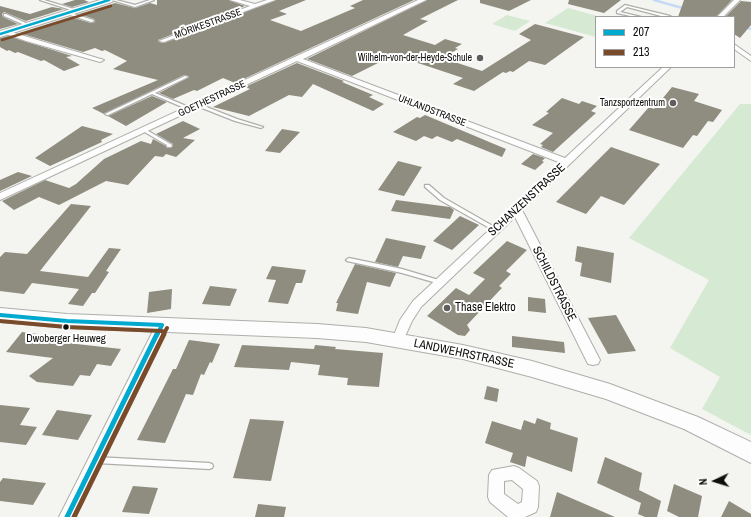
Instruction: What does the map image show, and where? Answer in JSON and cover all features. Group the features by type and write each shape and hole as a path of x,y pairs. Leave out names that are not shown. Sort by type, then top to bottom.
{"street":[{"path":"2,33 109,0"},
{"name":"MÖRIKESTRASSE","path":"233,0 255,6"},
{"name":"MÖRIKESTRASSE","path":"162,41 272,0"},
{"name":"GOETHESTRASSE","path":"0,197 423,0"},
{"path":"721,16 737,0"},
{"path":"2,33 100,60"},
{"path":"735,47 751,59"},
{"name":"UHLANDSTRASSE","path":"297,59 567,162"},
{"name":"SCHANZENSTRASSE","path":"398,340 406,320 417,304 666,68"},
{"name":"SCHILDSTRASSE","path":"516,209 593,360"},
{"name":"LANDWEHRSTRASSE","path":"0,315 67,321 162,326 270,328 366,335 398,340 471,354 532,369 610,392 691,423 751,453"},
{"path":"67,517 162,326"}],"lane":[{"path":"41,0 92,21"},
{"path":"113,0 135,6 153,0"},
{"path":"635,16 618,12 626,6 665,16"},
{"path":"5,15 28,25"},
{"path":"107,114 186,77"},
{"path":"152,93 190,109"},
{"path":"198,105 236,120 261,127"},
{"path":"144,130 168,143 170,145 169,146"},
{"path":"426,186 442,199 496,229"},
{"path":"349,260 402,271 440,282"},
{"path":"96,460 209,466"}],"green space":[{"path":"568,8 597,16 595,16 595,37 545,23"},
{"path":"507,15 530,21 515,31 492,24"},
{"path":"740,104 751,104 751,435 702,409 720,377 670,348 709,280 629,238"}],"building":[{"path":"75,0 84,0 89,2 72,7 62,4"},
{"path":"157,0 229,0 245,6 158,40 159,42 164,43 276,0 306,0 279,11 287,14 270,20 301,31 355,8 350,6 363,0 414,0 235,83 223,78 197,91 194,90 173,99 159,93 189,77 184,75 104,114 92,108 158,80 113,69 127,61 105,50 102,51 95,48 83,52 19,33 70,17 91,23 95,22 94,19 79,14 115,3 135,8 150,3 157,5"},
{"path":"427,0 458,0 420,19 428,21 403,35 435,45 445,39 462,44 455,48 458,49 442,58 482,71 531,40 519,34 535,24 584,37 545,65 529,61 513,72 503,72 474,91 453,84 463,78 394,55 352,76 307,59"},
{"path":"480,0 531,0 509,11 480,3"},
{"path":"569,0 621,0 604,13 568,4"},
{"path":"684,0 732,0 717,16 678,16"},
{"path":"741,1 751,2 751,25 740,38 735,35 735,16 726,16"},
{"path":"0,6 30,14 52,7 64,9 26,21 4,12 2,14 3,17 18,24 0,29"},
{"path":"8,36 72,56 66,57 80,65 64,71 44,60 41,61 18,52 15,53 9,50 7,51 0,47 0,38"},
{"path":"297,63 344,81 342,82 373,95 369,97 384,104 373,111 313,84 302,97 289,95 249,116 213,107 250,89 245,87"},
{"path":"672,87 699,94 694,101 722,110 713,122 708,121 697,136 693,135 683,148 629,130 649,107 654,109"},
{"path":"152,96 167,102 126,126 108,116"},
{"path":"562,98 579,104 582,101 597,106 591,111 596,113 553,152 541,147 543,145 540,144 553,133 532,125 549,113 546,112"},
{"path":"425,115 506,149 502,157 457,139 452,142 437,136 432,139 424,136 416,141 393,132 417,117 420,118"},
{"path":"183,121 200,129 183,138 195,140 176,157 166,154 163,157 155,156 128,185 106,181 59,205 39,197 14,210 2,201 45,180 69,188 76,184 104,159 141,141 151,144 153,139 166,146 166,148 171,148 173,144 156,134"},
{"path":"82,126 113,134 101,140 102,142 50,166 35,158"},
{"path":"282,129 300,132 280,153 265,151"},
{"path":"611,147 660,164 624,205 601,196 586,214 556,202"},
{"path":"533,154 545,158 542,161 544,162 535,170 521,164"},
{"path":"398,161 422,167 404,196 378,190"},
{"path":"18,172 32,176 0,191 0,180"},
{"path":"396,200 450,207 454,210 450,219 391,211"},
{"path":"71,204 91,206 40,271 88,277 109,248 121,249 106,271 109,272 95,293 92,293 83,306 68,304 79,289 32,283 24,294 0,291 0,257 5,252 27,254"},
{"path":"460,216 479,225 452,250 433,241"},
{"path":"386,238 426,246 421,259 403,256 398,267 375,262"},
{"path":"507,241 527,250 506,271 511,274 499,286 502,288 467,325 470,330 465,336 458,335 427,316 456,288 469,295 485,279 473,273"},
{"path":"577,246 614,253 611,283 580,276 582,263 575,261"},
{"path":"355,264 396,273 390,287 367,282 358,314 336,311 338,303 336,303"},
{"path":"272,266 306,270 302,283 296,283 288,304 268,302 276,280 266,279"},
{"path":"210,286 237,289 230,306 202,304"},
{"path":"172,289 171,309 147,313 149,292"},
{"path":"528,297 545,299 546,313 528,311"},
{"path":"616,315 636,351 608,354 588,318"},
{"path":"22,332 45,335 41,340 121,349 111,366 97,364 90,376 80,375 73,386 37,382 29,376 53,358 6,352"},
{"path":"512,336 564,342 565,353 512,347"},
{"path":"189,340 220,344 212,363 210,362 204,375 201,374 193,395 186,394 165,443 137,440 173,369 176,369"},
{"path":"242,345 314,349 315,345 336,347 335,349 383,353 379,387 347,385 348,378 318,375 320,365 291,362 289,370 234,367"},
{"path":"487,386 499,389 497,402 484,399"},
{"path":"0,405 30,408 20,425 37,427 26,445 0,442"},
{"path":"57,410 92,415 78,440 42,435"},
{"path":"537,418 551,423 550,429 578,438 572,472 527,456 525,467 510,462 513,453 485,443 492,421 521,430 524,420 535,424"},
{"path":"250,419 284,421 271,481 233,478"},
{"path":"605,457 642,473 639,490 661,501 657,517 645,517 638,514 641,503 597,483"},
{"path":"3,478 46,483 33,505 0,501 0,482"},
{"path":"674,484 702,496 698,517 679,517 667,511"},
{"path":"133,486 158,488 149,514 122,512"},
{"path":"557,492 615,517 550,517"},
{"path":"729,501 751,514 751,517 721,517"},
{"path":"258,504 286,507 284,517 255,517"}],"waterway":[{"path":"654,0 686,9"},
{"path":"735,24 751,29"}],"transit line":[{"name":"207","path":"0,34 109,0"},
{"name":"213","path":"2,40 111,6"},
{"name":"207","path":"0,315 67,321 162,325"},
{"name":"213","path":"0,321 67,327 162,331"},
{"name":"207","path":"67,517 162,325"},
{"name":"213","path":"74,517 167,328"}],"place":[{"name":"Wilhelm-von-der-Heyde-Schule","path":"480,58"},
{"name":"Tanzsportzentrum","path":"673,103"},
{"name":"Thase Elektro","path":"447,308"},
{"name":"Dwoberger Heuweg","path":"66,327"}]}
